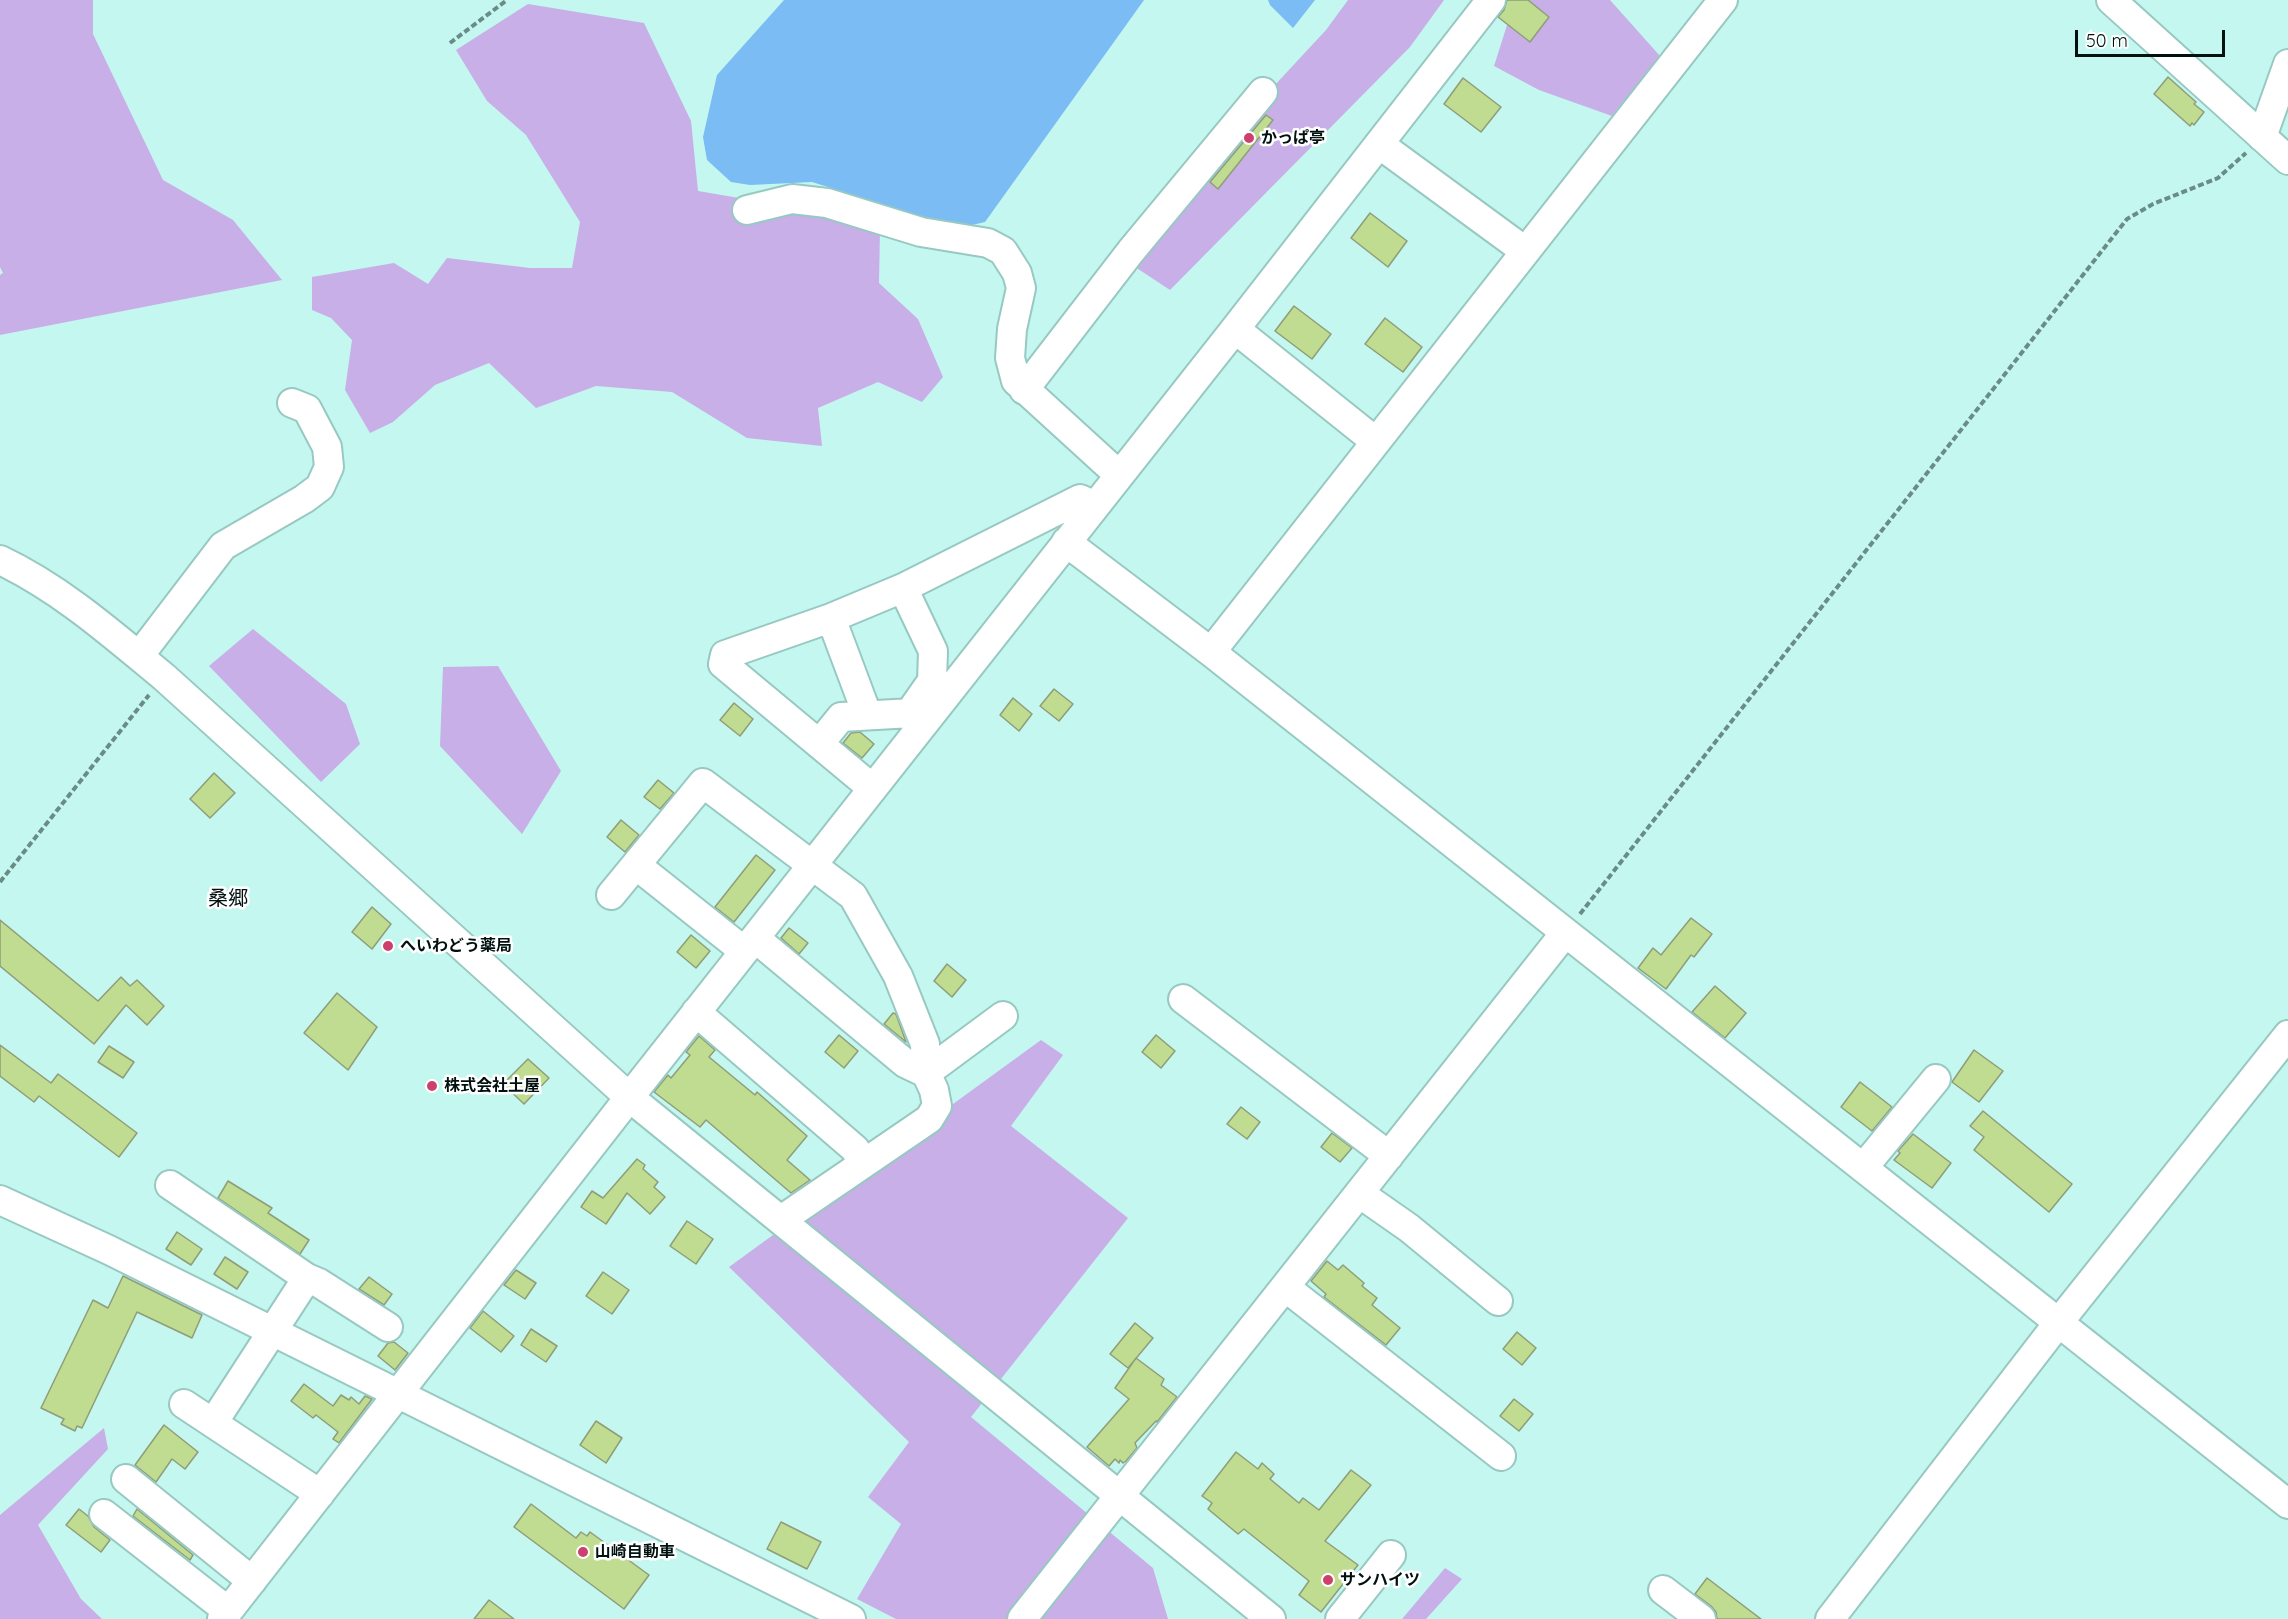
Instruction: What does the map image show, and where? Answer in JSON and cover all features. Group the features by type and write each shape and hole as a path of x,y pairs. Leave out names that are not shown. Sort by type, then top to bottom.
{"street":[{"path":"104,1514 225,1615 872,788 921,713 1095,506 1491,0"},
{"path":"1211,652 1723,0"},
{"path":"2111,0 2288,160"},
{"path":"2262,137 2288,64"},
{"path":"1024,390 1131,251 1263,92"},
{"path":"1379,144 1524,251"},
{"path":"747,210 792,200 827,203 921,232 988,243 1003,251 1017,273 1021,288 1012,329 1010,358 1016,381 1119,475"},
{"path":"1235,329 1375,441"},
{"path":"139,656 223,546 304,499 320,487 329,467 327,447 307,409 292,403"},
{"path":"872,788 723,664 725,655 831,618 903,588 1080,499 1095,506"},
{"path":"1066,542 1211,652 2288,1504"},
{"path":"0,560 62,595 139,656 629,1097 1271,1619"},
{"path":"903,588 933,651 932,681 921,713"},
{"path":"831,618 867,714"},
{"path":"819,744 841,717 921,713"},
{"path":"611,895 703,783 853,896 898,976 924,1044 926,1072 934,1090 937,1106 929,1119 781,1220"},
{"path":"636,865 749,944 905,1063 926,1072"},
{"path":"1022,1619 1565,933"},
{"path":"1183,999 1389,1156"},
{"path":"696,1012 855,1149 863,1163"},
{"path":"926,1072 1003,1016"},
{"path":"1830,1619 2059,1322 2288,1035"},
{"path":"1863,1168 1936,1079"},
{"path":"170,1185 307,1278 388,1327"},
{"path":"1359,1193 1409,1228 1498,1301"},
{"path":"0,1200 109,1250 851,1619"},
{"path":"213,1423 307,1278"},
{"path":"1285,1287 1502,1456"},
{"path":"184,1404 320,1494"},
{"path":"126,1479 252,1581"},
{"path":"1340,1619 1391,1555"},
{"path":"1663,1590 1701,1619"}],"path":[{"path":"450,43 507,0"},
{"path":"1565,933 2127,219 2153,204 2218,178 2262,137"},
{"path":"0,882 164,677"}],"shaded area":[{"path":"0,0 93,0 93,34 163,180 233,220 282,280 0,335 0,275 3,273 0,267"},
{"path":"1348,0 1444,0 1410,47 1170,290 1117,255 1326,30"},
{"path":"1515,0 1610,0 1660,56 1612,116 1539,90 1494,66"},
{"path":"528,4 644,23 691,121 698,191 815,211 880,230 879,283 918,319 943,377 922,402 878,382 818,408 822,446 747,438 672,392 596,386 536,408 489,363 435,385 393,422 370,433 345,390 352,340 331,318 312,310 312,277 394,263 428,284 447,258 530,268 572,268 580,222 526,135 487,101 456,50"},
{"path":"253,629 346,704 360,744 321,782 209,666"},
{"path":"498,666 561,771 522,834 440,746 443,667"},
{"path":"1041,1040 1063,1055 1011,1126 1128,1218 971,1417 1153,1568 1168,1619 896,1619 857,1599 901,1524 868,1497 909,1442 729,1267"},
{"path":"104,1428 108,1449 38,1525 81,1599 102,1619 0,1619 0,1515"},
{"path":"1445,1568 1462,1579 1426,1619 1402,1619"}],"water":[{"path":"784,0 1144,0 985,222 959,228 812,182 750,185 731,182 707,160 703,137 717,75"},
{"path":"1268,0 1315,0 1293,28 1270,5"}],"building":[{"path":"1507,0 1528,0 1549,17 1530,42 1498,17 1504,10"},
{"path":"2168,77 2204,112 2194,125 2192,123 2190,126 2154,94"},
{"path":"1463,78 1501,107 1481,132 1444,104"},
{"path":"1266,115 1273,120 1218,189 1210,182"},
{"path":"1370,213 1407,241 1388,267 1351,238"},
{"path":"1294,306 1331,334 1312,359 1275,331"},
{"path":"1385,318 1422,347 1403,372 1365,344"},
{"path":"1054,689 1073,704 1059,721 1040,706"},
{"path":"1013,698 1032,714 1019,731 1000,715"},
{"path":"734,703 753,719 740,736 720,720"},
{"path":"860,732 874,744 862,758 843,743 851,733"},
{"path":"214,773 235,793 210,818 190,799"},
{"path":"658,780 674,793 660,809 644,797"},
{"path":"621,820 639,835 625,852 607,837"},
{"path":"756,855 775,870 734,922 715,907"},
{"path":"372,907 391,924 372,949 352,932"},
{"path":"1691,918 1712,934 1694,957 1691,955 1666,989 1638,968 1653,948 1661,955"},
{"path":"0,920 98,1001 121,977 130,986 137,980 164,1006 147,1025 126,1005 94,1044 0,966"},
{"path":"789,928 808,943 799,954 781,938"},
{"path":"691,935 710,951 696,968 677,952"},
{"path":"947,964 966,980 952,997 934,981"},
{"path":"1715,986 1746,1013 1725,1038 1692,1012"},
{"path":"337,993 377,1027 348,1070 304,1033"},
{"path":"893,1013 896,1014 906,1042 884,1024"},
{"path":"839,1035 858,1051 844,1068 825,1052"},
{"path":"1156,1035 1175,1051 1161,1068 1142,1052"},
{"path":"699,1036 715,1050 709,1057 755,1095 757,1092 807,1136 787,1160 810,1180 791,1193 706,1120 700,1127 654,1092 668,1075 671,1078 690,1055 686,1052"},
{"path":"0,1045 51,1083 58,1074 137,1133 119,1157 39,1096 34,1102 0,1076"},
{"path":"109,1046 134,1062 123,1078 98,1062"},
{"path":"1974,1050 2003,1071 1979,1102 1952,1082"},
{"path":"528,1059 549,1078 524,1104 503,1084"},
{"path":"1860,1082 1892,1107 1872,1131 1841,1107"},
{"path":"1241,1107 1260,1122 1247,1139 1227,1124"},
{"path":"1983,1111 2072,1184 2049,1212 1974,1150 1984,1137 1970,1126"},
{"path":"1332,1133 1352,1148 1340,1162 1321,1147"},
{"path":"1913,1134 1951,1163 1932,1188 1894,1160 1900,1153 1898,1151"},
{"path":"637,1159 645,1165 643,1169 658,1182 654,1187 665,1197 650,1214 627,1193 606,1224 581,1207 592,1191 603,1198"},
{"path":"228,1181 272,1208 268,1213 309,1240 300,1254 218,1198"},
{"path":"687,1221 713,1239 696,1264 670,1246"},
{"path":"177,1232 202,1249 191,1265 166,1249"},
{"path":"225,1257 248,1272 237,1289 214,1274"},
{"path":"1327,1261 1338,1270 1343,1265 1364,1283 1362,1286 1377,1298 1372,1305 1400,1328 1386,1345 1324,1297 1326,1294 1311,1281"},
{"path":"516,1270 536,1283 525,1299 504,1285"},
{"path":"603,1272 629,1290 612,1314 586,1296"},
{"path":"123,1276 202,1315 192,1338 137,1312 82,1428 77,1426 75,1431 61,1424 64,1419 41,1408 93,1300 108,1308"},
{"path":"369,1277 392,1294 384,1305 359,1289"},
{"path":"483,1311 514,1336 501,1352 470,1328"},
{"path":"1135,1323 1153,1338 1128,1368 1110,1354"},
{"path":"531,1329 557,1346 546,1362 521,1345"},
{"path":"1517,1332 1536,1348 1522,1365 1503,1349"},
{"path":"394,1342 408,1353 395,1370 378,1356 388,1343"},
{"path":"1136,1358 1164,1379 1161,1385 1177,1397 1157,1422 1135,1443 1137,1448 1126,1461 1123,1463 1120,1460 1119,1463 1115,1459 1109,1466 1087,1447 1129,1399 1115,1388"},
{"path":"304,1384 333,1406 341,1395 349,1400 351,1397 359,1404 365,1396 372,1399 339,1443 333,1439 338,1432 316,1415 313,1418 291,1401"},
{"path":"1514,1399 1533,1414 1519,1431 1500,1416"},
{"path":"596,1421 622,1438 606,1463 580,1445"},
{"path":"164,1425 198,1452 185,1469 172,1459 156,1482 135,1465"},
{"path":"1236,1452 1258,1469 1262,1463 1274,1474 1270,1479 1299,1503 1303,1498 1319,1510 1351,1470 1371,1485 1325,1541 1358,1565 1321,1612 1299,1595 1309,1581 1244,1529 1238,1534 1208,1509 1212,1503 1202,1496"},
{"path":"531,1504 576,1538 581,1532 587,1536 590,1532 649,1575 624,1609 514,1527"},
{"path":"79,1509 88,1516 94,1527 110,1540 101,1552 66,1525"},
{"path":"137,1509 193,1555 190,1560 133,1516"},
{"path":"781,1522 821,1542 807,1569 767,1549"},
{"path":"1707,1578 1761,1619 1717,1619 1716,1612 1711,1606 1695,1594"},
{"path":"489,1600 514,1619 474,1619"}],"place":[{"name":"かっぱ亭","path":"1249,138"},
{"name":"へいわどう薬局","path":"388,946"},
{"name":"株式会社土屋","path":"432,1086"},
{"name":"山崎自動車","path":"583,1552"},
{"name":"サンハイツ","path":"1328,1580"}],"district":[{"name":"桑郷","path":"228,899"}]}
